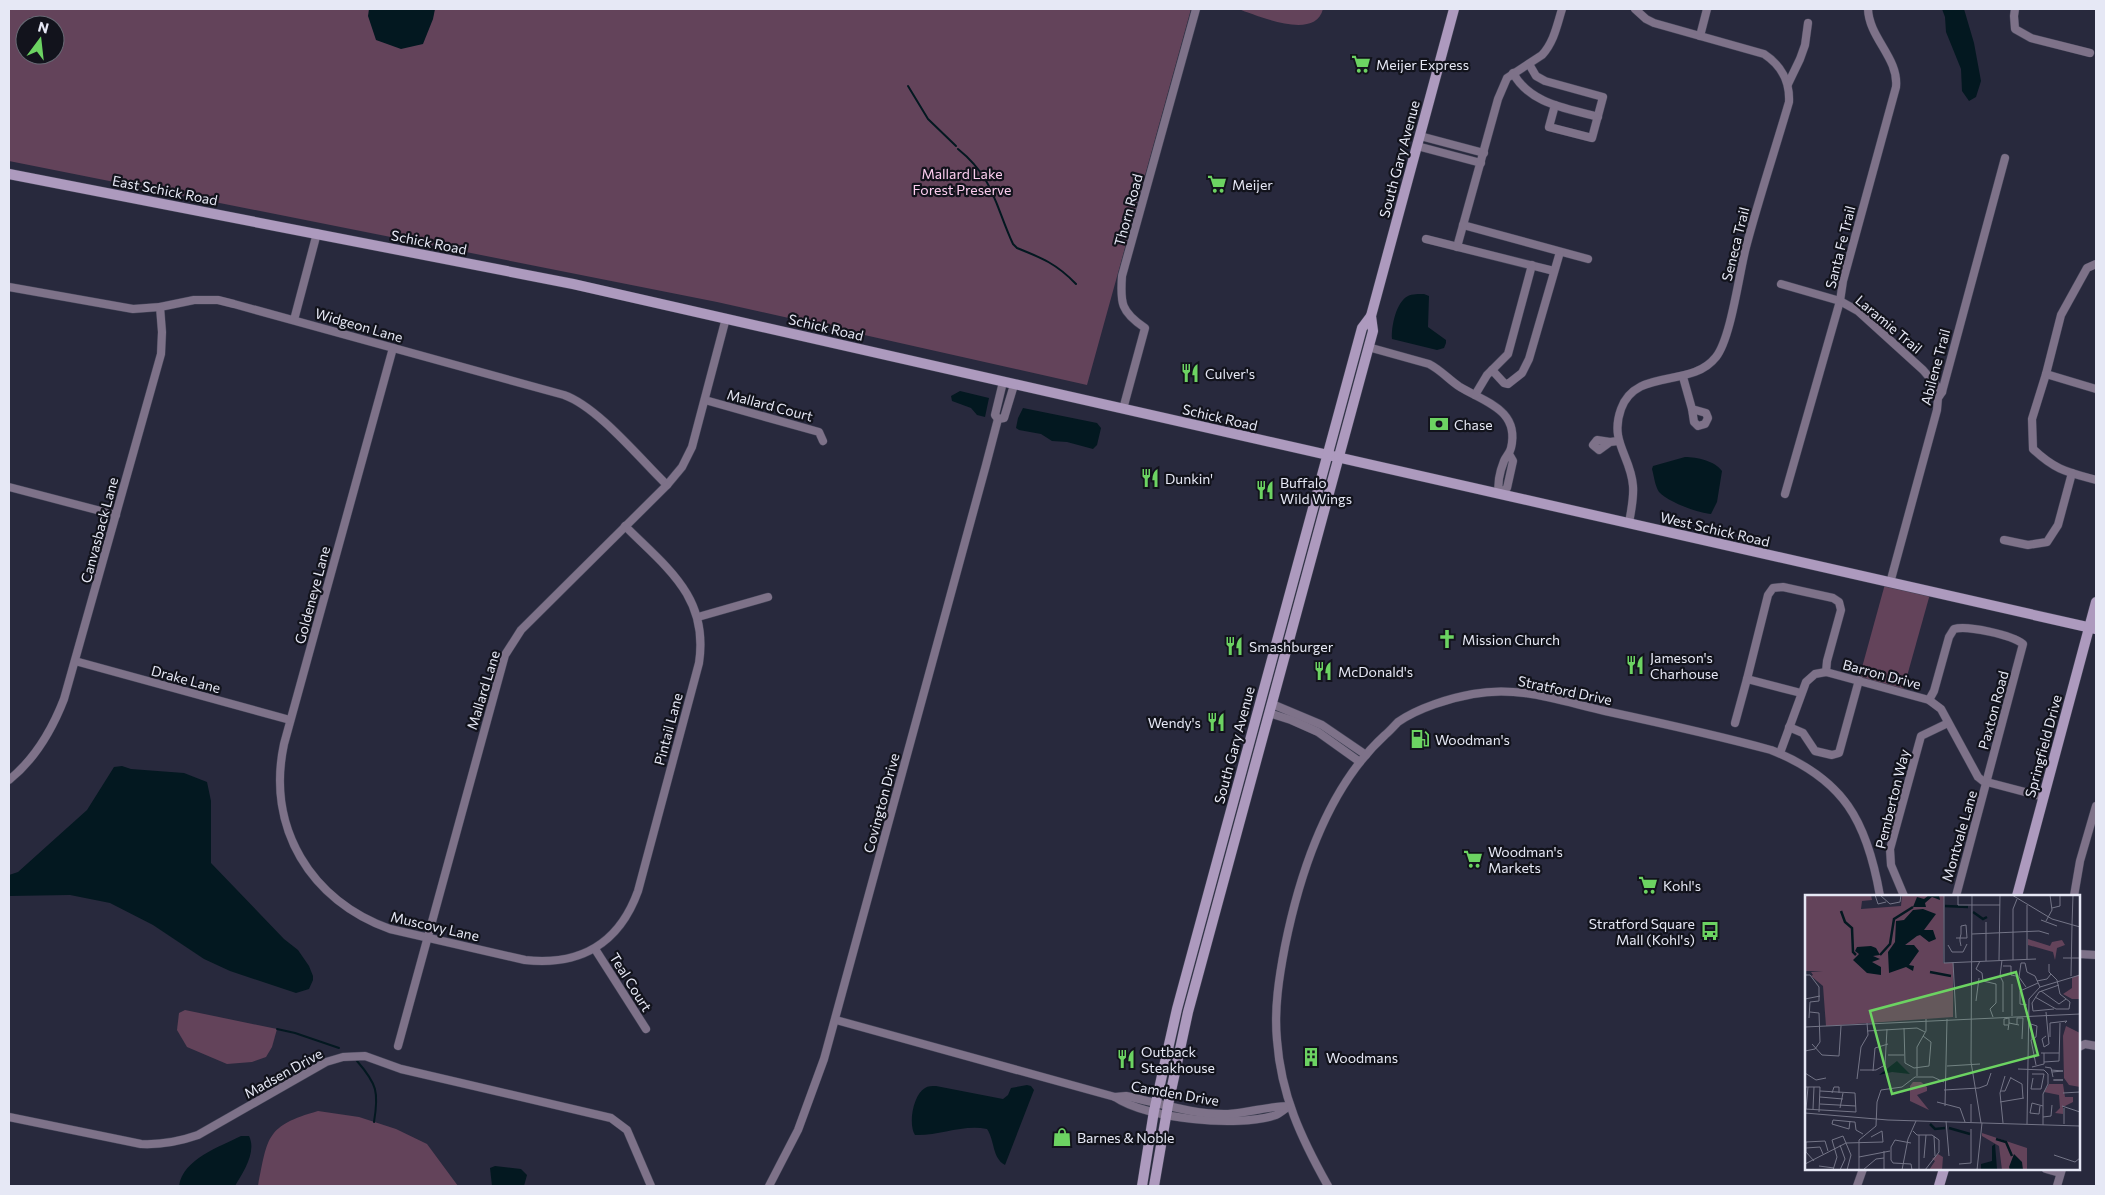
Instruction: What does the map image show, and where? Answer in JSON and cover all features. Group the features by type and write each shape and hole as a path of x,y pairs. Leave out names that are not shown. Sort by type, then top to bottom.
{"street":[{"name":"Thorn Road","path":"1123,409 1145,328 1132,319 1121,302 1122,276 1196,9"},
{"name":"South Gary Avenue","path":"1142,1186 1155,1107 1185,978 1362,328 1371,316 1454,9"},
{"path":"1457,247 1498,99 1507,78 1542,55 1552,41 1562,9"},
{"path":"1635,9 1646,19 1654,23 1764,54 1776,63 1788,84"},
{"path":"1700,36 1707,9"},
{"name":"Santa Fe Trail","path":"1786,494 1840,301 1843,281 1896,84 1894,68 1873,31 1868,9"},
{"path":"2016,9 2014,16 2015,29 2030,38 2090,53"},
{"path":"1788,84 1805,45 1808,23"},
{"path":"1529,64 1536,76 1545,81 1603,97 1592,138 1549,127 1555,105"},
{"path":"1513,73 1519,84 1531,95 1555,105 1598,117"},
{"name":"Seneca Trail","path":"1628,524 1633,485 1627,462 1614,441 1618,417 1623,404 1642,385 1683,377 1709,364 1716,357 1722,345 1753,223 1789,102 1788,84"},
{"path":"1418,141 1484,153"},
{"path":"1418,141 1481,162"},
{"name":"Abilene Trail","path":"1890,583 1937,410 1938,398 1942,392 2004,158"},
{"name":"East Schick Road","path":"9,174 317,233"},
{"path":"1463,225 1588,259"},
{"name":"Schick Road","path":"317,233 573,284 1327,456"},
{"path":"294,320 317,233"},
{"path":"1426,239 1554,271"},
{"path":"1492,370 1504,383 1508,384 1522,373 1529,359 1560,252"},
{"path":"2096,264 2087,268 2083,278 2066,302 2032,419 2033,449 2048,463 2096,480"},
{"path":"1476,395 1487,375 1508,354 1532,266"},
{"name":"Laramie Trail","path":"1781,284 1840,301 1858,311 1922,370 1942,392"},
{"name":"Widgeon Lane","path":"9,287 121,308 145,309 194,300 218,300 574,398 596,414 667,486"},
{"name":"Canvasback Lane","path":"9,780 35,752 57,718 75,661 160,354 162,332 160,307"},
{"name":"South Gary Avenue","path":"1154,1186 1167,1109 1188,1012 1373,331 1371,316"},
{"name":"Mallard Lane","path":"398,1046 505,655 521,630 667,486 685,462 692,447 726,318"},
{"path":"1368,347 1430,364 1452,382 1489,402 1504,414 1512,426 1510,454 1505,458 1497,486 1498,494"},
{"name":"Goldeneye Lane","path":"296,850 286,822 280,786 283,750 393,348"},
{"path":"2046,374 2096,389"},
{"path":"1683,377 1692,409"},
{"name":"Covington Drive","path":"769,1186 798,1130 812,1097 836,1020 998,419 995,415 1003,382"},
{"name":"Covington Drive","path":"998,419 1004,418 1014,385"},
{"name":"Mallard Court","path":"705,400 819,432 823,441"},
{"name":"West Schick Road","path":"1327,456 2093,628"},
{"path":"2004,540 2028,545 2047,542 2058,525 2072,473"},
{"path":"9,487 116,515"},
{"name":"Pintail Lane","path":"596,949 622,922 633,904 638,891 699,663 701,642 698,617 680,583 625,526"},
{"path":"1735,723 1768,595 1773,588 1783,586 1833,598 1839,602 1841,610 1827,661 1826,672"},
{"path":"698,617 768,597"},
{"name":"Springfield Drive","path":"2017,895 2093,628 2096,602"},
{"name":"Paxton Road","path":"1929,700 1934,692 1949,637 1954,629 1968,628 2014,638 2023,644 1987,782"},
{"name":"Drake Lane","path":"75,661 290,720"},
{"name":"Barron Drive","path":"1780,753 1801,693 1809,678 1826,672 1929,700 1941,709 1978,777 1987,782"},
{"path":"1747,678 1801,693"},
{"path":"1789,727 1803,733 1815,751 1832,755 1839,753 1859,680"},
{"name":"Stratford Drive","path":"1328,1186 1306,1146 1289,1106 1280,1063 1276,1024 1280,976 1301,879 1316,837 1360,762 1398,722 1456,697 1499,691 1541,694 1738,741 1780,753 1790,757 1832,786 1851,809 1859,822 1873,857 1880,895"},
{"path":"1270,708 1322,725 1366,755"},
{"path":"1270,708 1318,732 1360,762"},
{"name":"Pemberton Way","path":"1904,895 1891,865 1890,849 1921,736 1948,723"},
{"path":"1987,782 2044,797"},
{"name":"Montvale Lane","path":"1956,895 1987,782"},
{"path":"2074,895 2080,861 2096,806"},
{"name":"Muscovy Lane","path":"296,850 322,887 351,911 385,927 525,960 542,962 567,959 596,949"},
{"name":"Teal Court","path":"596,949 646,1029"},
{"path":"2080,954 2096,955"},
{"name":"Camden Drive","path":"836,1020 1114,1097 1125,1104 1227,1114 1275,1106 1289,1106"},
{"path":"2080,1047 2086,1044 2096,1046"},
{"name":"Madsen Drive","path":"9,1117 141,1144 158,1145 179,1142 198,1135 326,1062 343,1057 365,1056 401,1069 611,1118 627,1130 651,1186"},
{"path":"1857,1186 1863,1170"},
{"path":"1939,1186 1944,1170"},
{"path":"2057,1186 2061,1171"}],"green space":[{"name":"Mallard Lake Forest Preserve","path":"9,9 1191,9 1087,385 717,302 9,161"},
{"path":"1238,9 1323,9 1318,18 1309,23 1298,25 1272,21"},
{"path":"1885,584 1930,594 1902,694 1858,682"},
{"path":"185,1010 277,1029 272,1047 266,1057 252,1062 227,1064 187,1047 177,1030 179,1013"},
{"path":"318,1111 359,1117 396,1129 427,1144 458,1186 258,1186 264,1155 272,1135 288,1122"}],"water":[{"path":"369,9 435,9 423,44 401,49 376,40 368,16"},
{"path":"1942,9 1964,9 1974,43 1981,81 1976,97 1969,101 1962,91 1961,69 1946,32 1945,17"},
{"path":"1424,294 1429,296 1428,327 1446,340 1444,348 1437,350 1392,339 1393,322 1400,304 1410,295"},
{"path":"960,391 989,398 985,417 977,415 971,408 952,401 951,396"},
{"path":"1023,408 1097,423 1101,428 1097,445 1093,449 1067,442 1052,441 1041,434 1019,430 1016,428"},
{"path":"1685,457 1705,460 1722,471 1717,502 1711,514 1676,503 1663,496 1658,490 1652,469 1653,466"},
{"path":"122,766 131,769 184,773 207,782 211,801 211,863 284,939 298,950 309,966 313,976 309,989 296,993 230,971 204,959 153,925 110,903 70,895 9,896 9,875 18,872 87,810 114,767"},
{"path":"936,1086 1003,1099 1008,1095 1011,1088 1031,1086 1034,1090 1005,1165 996,1154 987,1129 969,1128 915,1135 912,1124 913,1110 917,1097 927,1087"},
{"path":"241,1136 249,1136 251,1149 248,1162 235,1186 179,1186 187,1168 195,1161"},
{"path":"495,1166 521,1169 527,1175 524,1186 492,1186 490,1168"}],"waterway":[{"path":"908,86 928,119 956,146"},
{"path":"958,149 970,160 986,182 1013,244 1017,248 1056,266 1076,284"},
{"path":"277,1029 339,1048"},
{"path":"357,1061 369,1076 375,1089 374,1122"}],"place":[{"name":"Meijer Express","path":"1361,64"},
{"name":"Meijer","path":"1217,184"},
{"name":"Culver's","path":"1190,373"},
{"name":"Chase","path":"1439,424"},
{"name":"Dunkin'","path":"1150,478"},
{"name":"Buffalo Wild Wings","path":"1265,490"},
{"name":"Mission Church","path":"1447,639"},
{"name":"Smashburger","path":"1234,646"},
{"name":"Jameson's Charhouse","path":"1635,665"},
{"name":"McDonald's","path":"1323,671"},
{"name":"Wendy's","path":"1216,722"},
{"name":"Woodman's","path":"1420,739"},
{"name":"Woodman's Markets","path":"1473,859"},
{"name":"Kohl's","path":"1648,885"},
{"name":"Stratford Square Mall (Kohl's)","path":"1710,931"},
{"name":"Woodmans","path":"1311,1057"},
{"name":"Outback Steakhouse","path":"1126,1059"},
{"name":"Barnes & Noble","path":"1062,1137"}]}
